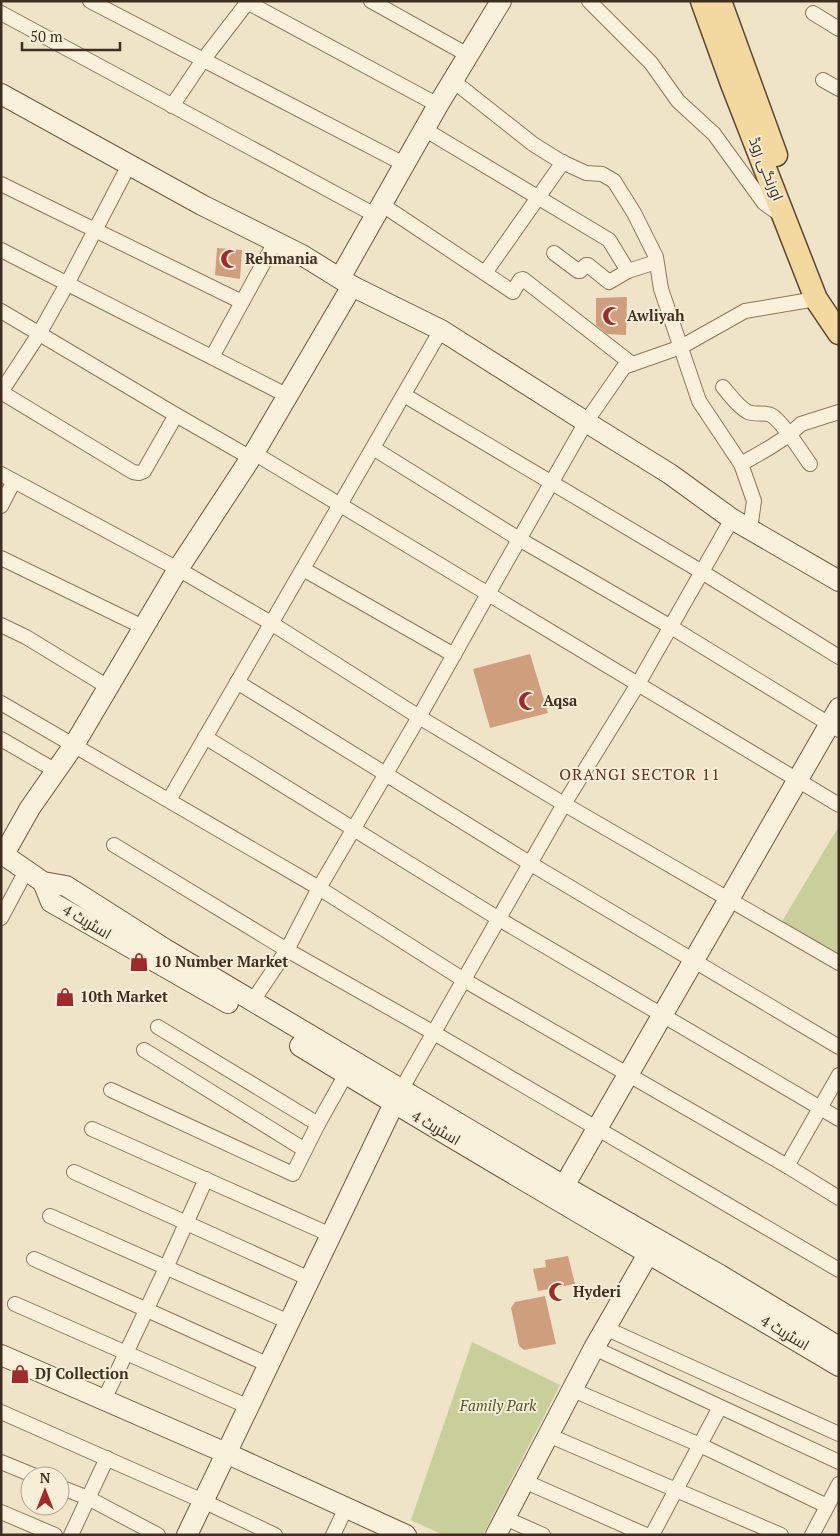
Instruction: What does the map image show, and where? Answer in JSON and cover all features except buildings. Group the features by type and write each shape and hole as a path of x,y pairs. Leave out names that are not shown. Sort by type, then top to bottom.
{"main road":[{"name":"اورنگی روڈ","path":"702,1 732,84 816,300 839,333"},
{"path":"720,1 830,295 839,308"}],"street":[{"path":"90,1 404,164"},
{"path":"371,1 468,55"},
{"path":"589,1 651,63 678,101 714,134 764,203 785,218"},
{"path":"172,106 246,2 438,105"},
{"path":"2,854 30,808 74,744 178,569 253,455 288,396 346,282 378,210 498,2"},
{"path":"1,13 172,106 378,210 486,273 513,292 520,280 523,279 632,364"},
{"path":"813,13 839,29"},
{"path":"452,80 533,144 586,174 602,174 614,181 634,213 656,257 661,289 699,401 741,464 754,501 750,529"},
{"path":"824,80 839,89"},
{"path":"1,94 202,205 302,255 346,282 441,330 670,474 732,519 839,581"},
{"path":"424,129 609,240 628,271"},
{"path":"486,273 563,162"},
{"path":"129,165 39,334 1,392 133,472 139,473 144,470 176,415"},
{"path":"1,184 242,302"},
{"path":"212,357 275,242"},
{"path":"1,250 288,396"},
{"path":"554,253 578,271 588,265 609,282 628,271 656,262"},
{"path":"252,1002 286,950 318,888 420,717 586,422 624,367 681,347 745,311 816,300"},
{"path":"1,311 176,415 253,455 340,504 839,805"},
{"path":"169,800 441,330"},
{"path":"723,387 747,412 772,416 789,434 810,464"},
{"path":"404,395 702,572 839,657"},
{"path":"741,464 769,448 801,424 839,412"},
{"path":"373,448 519,539 836,721 797,780 564,1186"},
{"path":"1,474 178,569 271,623 420,717 564,804 839,963"},
{"path":"1,506 14,481"},
{"path":"187,1535 398,1096 564,804 638,684 732,519"},
{"path":"1,558 143,627"},
{"path":"303,568 454,655"},
{"path":"1,625 26,637 108,687"},
{"path":"237,682 531,864 839,1047"},
{"path":"1,703 318,888 464,980 787,1166 839,1198"},
{"path":"205,737 499,919 839,1119"},
{"path":"1,739 56,771"},
{"path":"114,845 286,950 434,1033 839,1270"},
{"name":"اسٹریٹ 4","path":"2,854 43,882 66,886 398,1096 654,1246 839,1347"},
{"path":"2,916 26,870"},
{"name":"اسٹریٹ 4","path":"43,882 51,902 251,1016 346,1074 398,1096 564,1186 839,1366"},
{"path":"158,1027 318,1124"},
{"path":"144,1050 305,1150"},
{"path":"111,1090 293,1174 346,1074"},
{"path":"787,1166 839,1076"},
{"path":"92,1129 331,1236"},
{"path":"74,1172 310,1278"},
{"path":"104,1400 206,1179"},
{"path":"50,1216 289,1322"},
{"path":"543,1535 501,1526 594,1348 654,1246"},
{"path":"34,1259 269,1365"},
{"path":"15,1304 249,1407"},
{"path":"606,1328 839,1434"},
{"path":"594,1348 839,1462"},
{"path":"1,1355 406,1535"},
{"path":"573,1390 700,1445 827,1506"},
{"path":"652,1535 720,1407"},
{"path":"1,1412 204,1501 275,1535"},
{"path":"548,1435 781,1535"},
{"path":"71,1535 107,1458"},
{"path":"1,1462 20,1470"},
{"path":"524,1481 646,1535"},
{"path":"812,1535 839,1484"},
{"path":"70,1491 88,1498 158,1535"},
{"path":"333,1535 346,1508"},
{"path":"1,1512 55,1535"}],"green space":[{"path":"839,826 839,963 778,928"},
{"name":"Family Park","path":"472,1342 560,1385 483,1535 443,1535 411,1520"}],"place":[{"name":"Rehmania","path":"230,259"},
{"name":"Awliyah","path":"612,316"},
{"name":"Aqsa","path":"528,701"},
{"name":"10 Number Market","path":"139,962"},
{"name":"10th Market","path":"65,997"},
{"name":"Hyderi","path":"558,1292"},
{"name":"DJ Collection","path":"20,1374"}],"district":[{"name":"ORANGI SECTOR 11","path":"640,774"}]}
